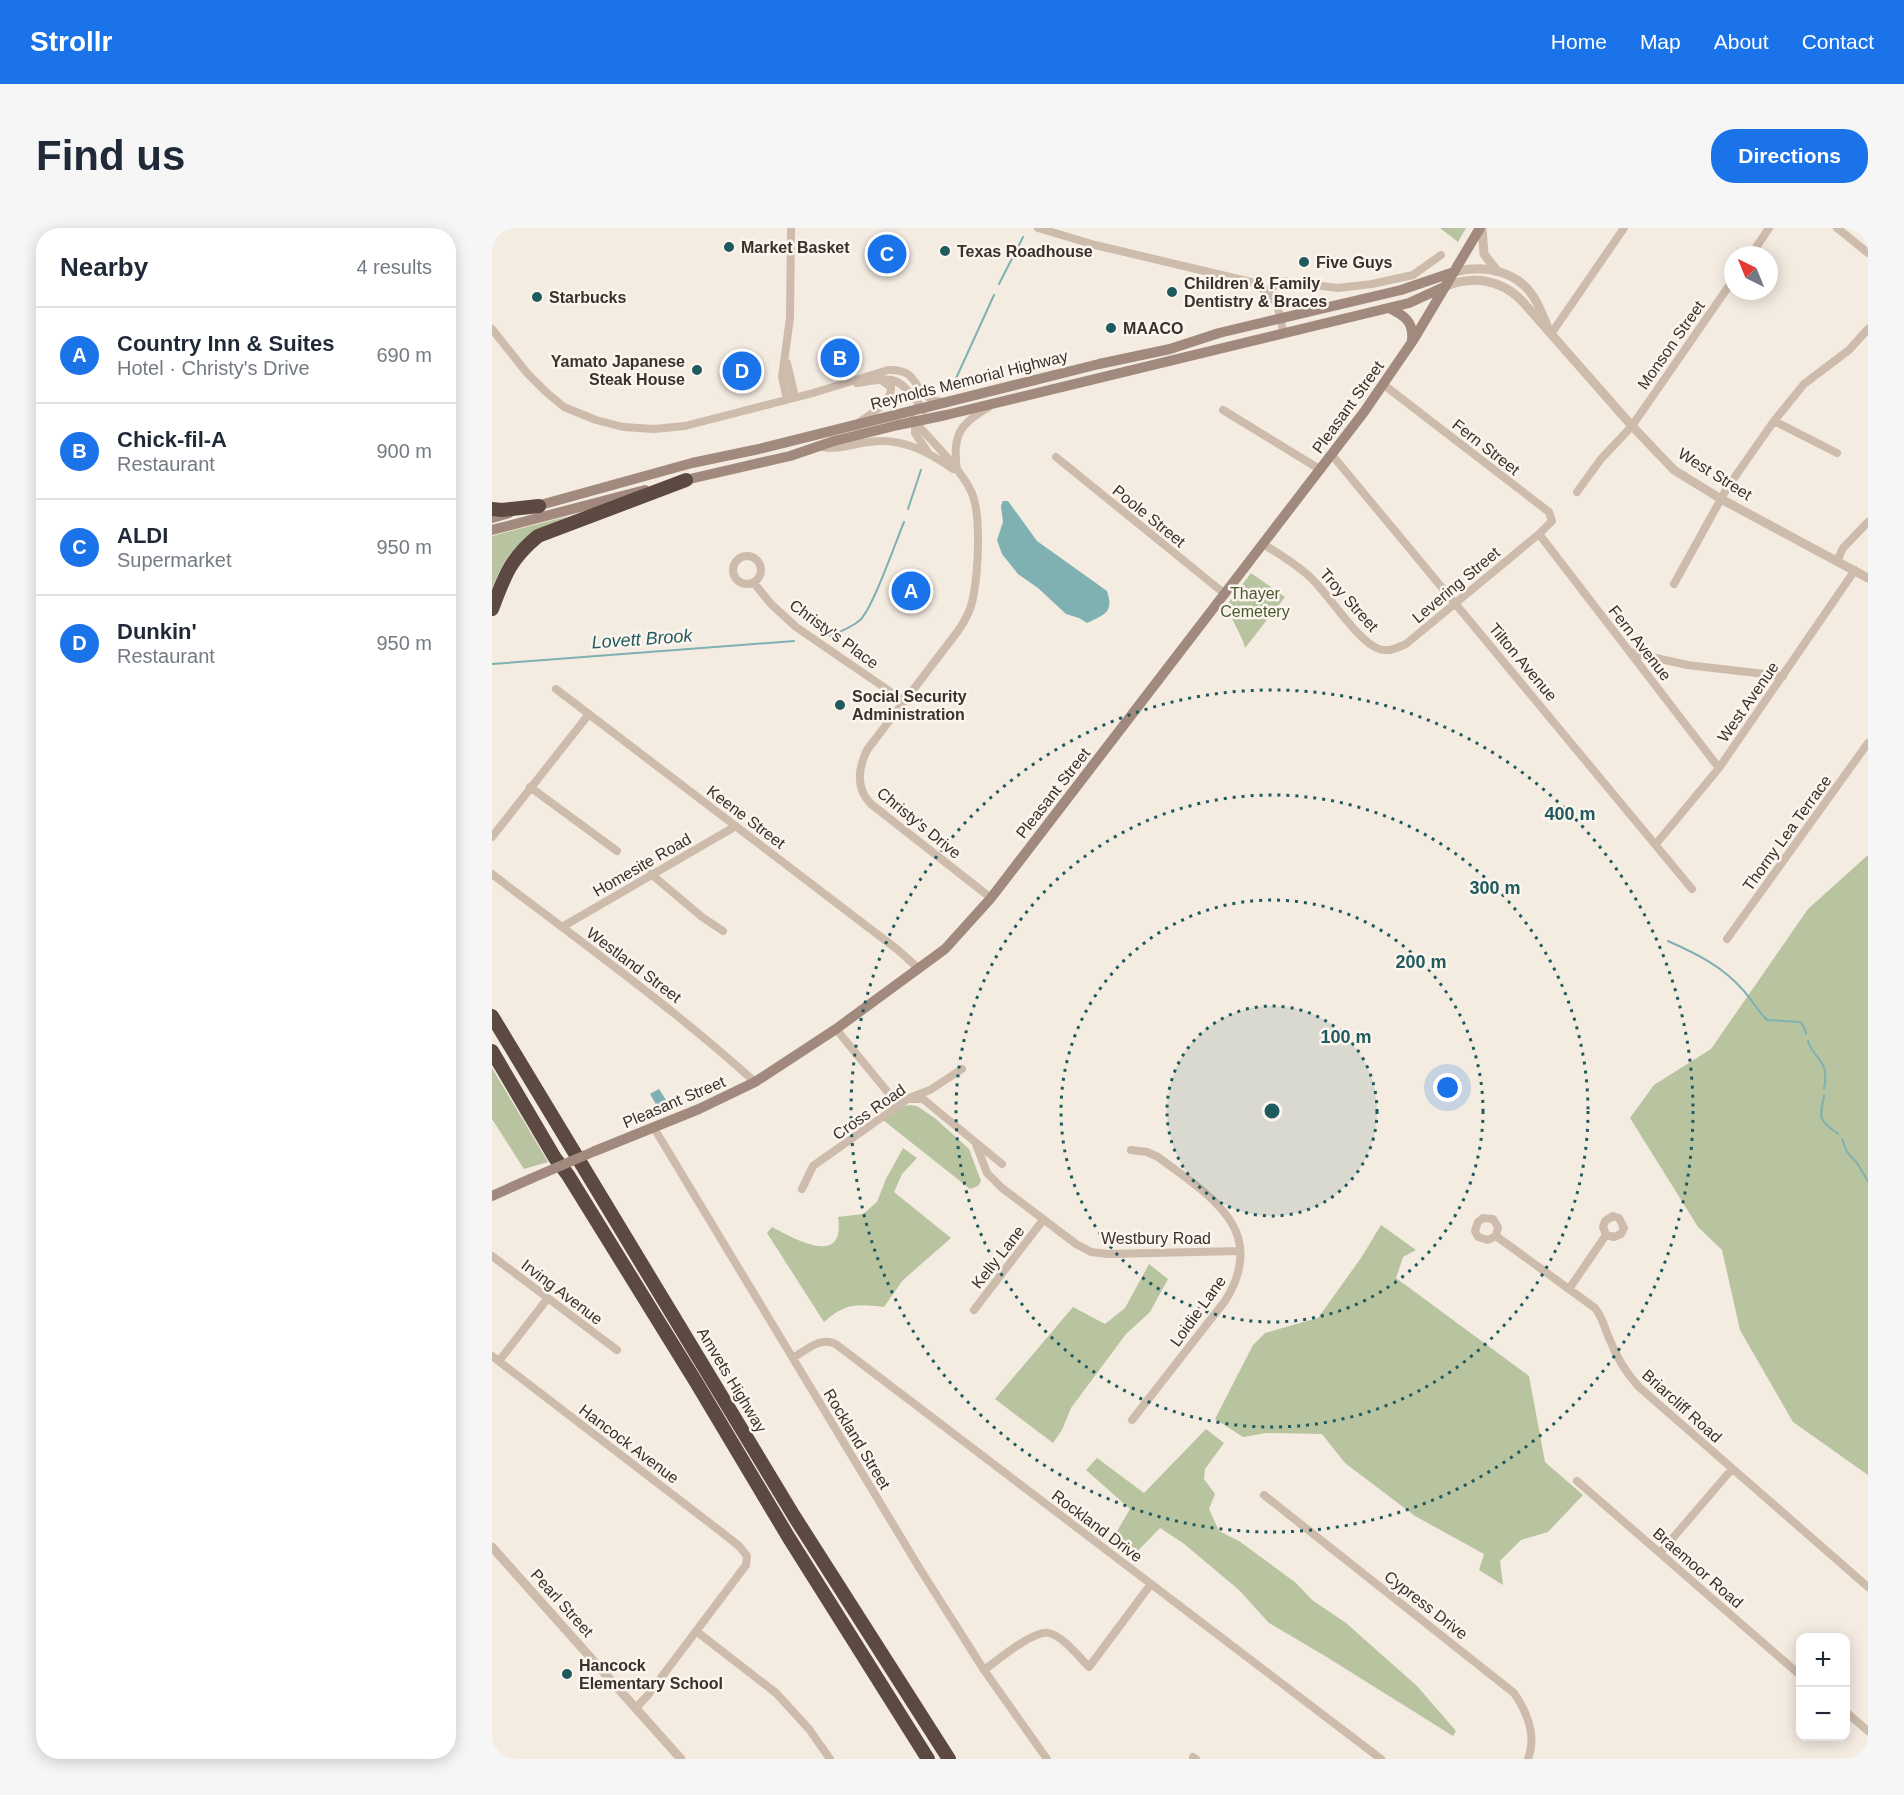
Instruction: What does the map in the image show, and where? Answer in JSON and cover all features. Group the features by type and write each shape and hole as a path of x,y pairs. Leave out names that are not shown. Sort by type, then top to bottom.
{"highway":[{"path":"492,609 512,563 521,550 538,536 687,480"},
{"path":"492,509 539,506"},
{"name":"Amvets Highway","path":"492,1016 794,1516 949,1759"},
{"name":"Amvets Highway","path":"492,1052 555,1158 568,1174 696,1382 795,1548 928,1759"}],"main road":[{"name":"Pleasant Street","path":"492,1196 654,1128 755,1082 836,1029 919,969 954,940 991,898 1384,385 1481,228"},
{"name":"Reynolds Memorial Highway","path":"492,530 822,447 834,441 898,425 909,417 927,412 942,402 1170,349 1205,336 1401,290 1454,272"},
{"name":"Reynolds Memorial Highway","path":"492,518 650,474 858,423 997,403 1416,301 1444,287"},
{"path":"1388,308 1400,313 1408,320 1412,330 1412,342"}],"street":[{"path":"791,228 786,359 791,398"},
{"path":"1038,228 1095,245 1241,279 1298,306 1319,310"},
{"path":"1481,228 1484,254 1497,271"},
{"path":"1551,334 1624,228"},
{"path":"1757,246 1769,228"},
{"path":"1837,228 1868,253"},
{"path":"1269,294 1283,281 1347,288 1413,275 1441,255"},
{"name":"West Street","path":"1454,272 1473,268 1497,271 1513,278 1529,291 1536,301 1551,334"},
{"name":"West Street","path":"1444,287 1477,280 1502,285 1518,297 1674,470 1721,499 1868,578"},
{"name":"Monson Street","path":"1577,492 1601,459 1632,426 1724,293"},
{"path":"1269,294 1279,308 1283,332"},
{"path":"492,329 527,372 564,407 596,420 622,427 654,429 684,426 832,388 889,378 897,381 927,412"},
{"path":"1674,584 1721,499 1774,421 1804,384 1849,350 1868,329"},
{"path":"832,388 884,370 893,370 908,374 930,399 942,402"},
{"path":"858,423 889,397 891,387 880,379"},
{"name":"Fern Street","path":"1384,385 1549,512 1552,521 1539,534"},
{"path":"923,392 927,412"},
{"path":"957,471 955,447 960,431 970,418 997,403"},
{"path":"1223,410 1320,470"},
{"name":"Christy's Drive","path":"909,417 957,471 971,491 976,509 977,536 973,597 970,610 962,626 867,750 860,774 863,793 879,811 991,898"},
{"name":"Christy's Drive","path":"909,417 915,433 929,453"},
{"path":"1774,421 1837,453"},
{"name":"Christy's Drive","path":"822,447 836,449 886,440 907,444 929,453 957,471"},
{"name":"Tilton Avenue","path":"1332,455 1692,889"},
{"name":"Poole Street","path":"1056,457 1225,594"},
{"path":"1837,561 1844,549 1868,522"},
{"name":"Levering Street","path":"1387,649 1392,650 1406,644 1539,534"},
{"name":"Fern Avenue","path":"1539,534 1719,768"},
{"name":"Troy Street","path":"1263,544 1311,578 1366,640 1380,649 1387,649"},
{"name":"West Avenue","path":"1656,844 1719,768 1855,570"},
{"name":"Christy's Place","path":"754,582 771,604 796,627 904,701"},
{"path":"1630,652 1688,665 1784,676"},
{"name":"Keene Street","path":"556,689 898,950 919,969"},
{"path":"492,837 589,714"},
{"name":"Thorny Lea Terrace","path":"1727,939 1868,743"},
{"path":"530,787 617,851"},
{"name":"Homesite Road","path":"562,927 736,826"},
{"name":"Westland Street","path":"492,874 707,1038 755,1082"},
{"path":"651,874 702,917 723,931"},
{"path":"836,1029 890,1095 923,1099 1002,1164"},
{"name":"Cross Road","path":"802,1189 813,1166 909,1098 930,1090 962,1069"},
{"name":"Rockland Street","path":"654,1128 984,1670 1047,1759"},
{"name":"Westbury Road","path":"976,1144 987,1173 1002,1188 1076,1244 1091,1252 1108,1254 1239,1251"},
{"name":"Loidie Lane","path":"1131,1150 1147,1152 1158,1157 1216,1200 1232,1223 1237,1237 1240,1267 1234,1286 1132,1420"},
{"name":"Kelly Lane","path":"974,1310 1044,1220"},
{"path":"1569,1289 1606,1235"},
{"name":"Briarcliff Road","path":"1496,1236 1595,1308 1601,1315 1617,1356 1632,1380 1868,1587"},
{"name":"Irving Avenue","path":"492,1256 617,1350"},
{"path":"499,1361 548,1298"},
{"name":"Rockland Drive","path":"793,1358 815,1344 824,1341 831,1342 1381,1759"},
{"name":"Hancock Avenue","path":"492,1356 720,1531 739,1546 747,1556 746,1565 696,1631"},
{"path":"1660,1553 1732,1469"},
{"name":"Braemoor Road","path":"1577,1481 1796,1672"},
{"name":"Cypress Drive","path":"1264,1495 1514,1693 1523,1708 1531,1730 1528,1759"},
{"name":"Pearl Street","path":"492,1547 681,1759"},
{"path":"984,1670 1028,1639 1047,1632 1061,1640 1089,1667 1151,1584"},
{"path":"636,1708 696,1631 776,1693 815,1736 830,1759"},
{"path":"1850,1716 1868,1731"}],"green space":[{"path":"1440,228 1466,228 1458,242"},
{"path":"569,516 541,529 512,551 498,573 492,589 492,536"},
{"name":"Thayer Cemetery","path":"1251,573 1285,597 1245,648 1226,606"},
{"path":"1868,855 1868,1475 1793,1422 1740,1330 1722,1250 1698,1227 1630,1118 1654,1085 1711,1049 1808,909"},
{"path":"492,1068 548,1162 524,1169 492,1119"},
{"path":"917,1106 936,1119 969,1149 981,1181 978,1186 970,1189 883,1120 901,1107"},
{"path":"903,1148 917,1158 902,1174 894,1192 951,1238 903,1280 884,1307 852,1306 838,1311 824,1322 767,1233 772,1227 816,1246 826,1246 834,1242 838,1233 838,1217 863,1214 877,1202 886,1179"},
{"path":"1381,1225 1416,1250 1403,1257 1396,1278 1529,1376 1545,1462 1583,1495 1548,1532 1521,1540 1500,1561 1503,1585 1479,1570 1484,1554 1415,1516 1345,1463 1322,1434 1266,1433 1243,1437 1215,1419 1253,1345 1265,1333 1318,1318 1361,1258"},
{"path":"1149,1264 1168,1279 1150,1312 1126,1334 1071,1408 1062,1430 1053,1443 995,1399 1073,1307 1105,1324 1125,1308"},
{"path":"1206,1429 1224,1443 1205,1469 1204,1479 1215,1494 1209,1509 1219,1531 1239,1541 1296,1583 1312,1600 1346,1623 1417,1686 1456,1731 1453,1736 1269,1623 1239,1590 1183,1543 1160,1528 1132,1557 1112,1540 1130,1509 1086,1470 1097,1458 1144,1493"}],"water":[{"path":"1003,501 1008,501 1037,541 1107,591 1109,604 1106,612 1087,623 1066,614 1038,588 1018,574 1002,554 997,540 1003,522 1001,506"},
{"path":"659,1089 666,1100 657,1106 650,1094"}],"waterway":[{"name":"Lovett Brook","path":"999,284 1023,237"},
{"name":"Lovett Brook","path":"953,385 994,295"},
{"name":"Lovett Brook","path":"908,509 921,470"},
{"name":"Lovett Brook","path":"830,636 852,626 864,615 877,590 904,522"},
{"name":"Lovett Brook","path":"492,664 794,641"},
{"path":"1668,941 1718,967 1743,990 1767,1020 1800,1022 1806,1034"},
{"path":"1808,1041 1823,1066 1824,1089"},
{"path":"1824,1096 1822,1118 1838,1134"},
{"path":"1842,1139 1847,1152 1868,1181"}],"place":[{"name":"Market Basket","path":"729,247"},
{"name":"Texas Roadhouse","path":"945,251"},
{"name":"ALDI","path":"887,254"},
{"name":"Five Guys","path":"1304,262"},
{"name":"Children & Family Dentistry & Braces","path":"1172,292"},
{"name":"Starbucks","path":"537,297"},
{"name":"MAACO","path":"1111,328"},
{"name":"Chick-fil-A","path":"840,358"},
{"name":"Yamato Japanese Steak House","path":"697,370"},
{"name":"Dunkin'","path":"742,371"},
{"name":"Country Inn & Suites","path":"911,591"},
{"name":"Social Security Administration","path":"840,705"},
{"name":"Hancock Elementary School","path":"567,1674"}]}
